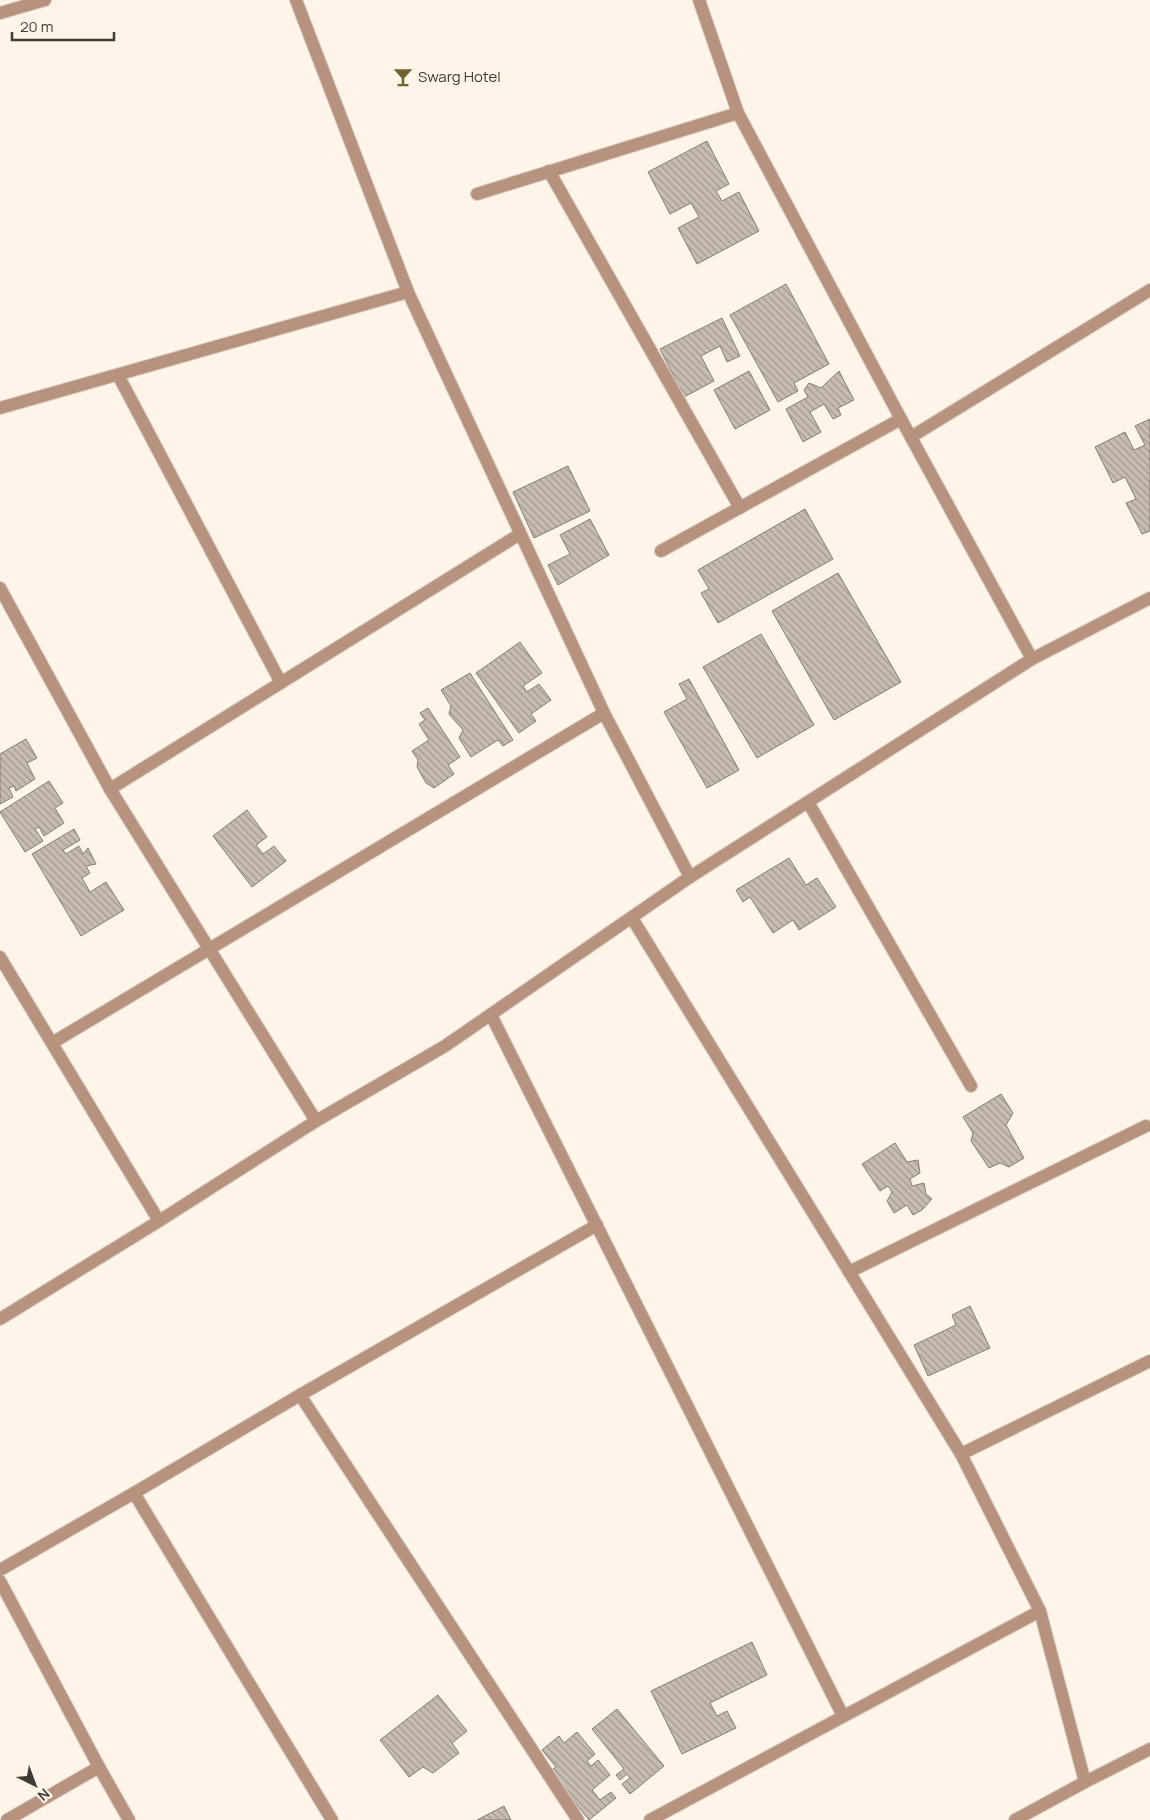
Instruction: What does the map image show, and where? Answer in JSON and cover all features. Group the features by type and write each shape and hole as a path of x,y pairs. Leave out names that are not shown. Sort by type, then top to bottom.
{"street":[{"path":"0,13 45,0"},
{"path":"296,0 408,292 604,713 690,877"},
{"path":"699,0 738,113 901,419 1032,659"},
{"path":"477,194 738,113"},
{"path":"549,171 740,508"},
{"path":"911,437 1150,290"},
{"path":"0,408 408,292"},
{"path":"118,375 281,683"},
{"path":"661,551 901,419"},
{"path":"110,789 520,534"},
{"path":"0,588 110,789 316,1121"},
{"path":"0,1319 160,1221 316,1121 445,1046 690,877 1032,659 1150,598"},
{"path":"52,1043 604,713"},
{"path":"808,802 971,1086"},
{"path":"632,918 961,1454 1040,1611 1085,1782"},
{"path":"0,957 160,1221"},
{"path":"491,1015 843,1716"},
{"path":"849,1272 1146,1126"},
{"path":"0,1570 597,1225"},
{"path":"961,1454 1150,1361"},
{"path":"300,1395 578,1820"},
{"path":"134,1493 332,1820"},
{"path":"0,1581 98,1767 129,1820"},
{"path":"650,1820 1040,1611"},
{"path":"1015,1820 1150,1749"},
{"path":"7,1820 98,1767"}],"building":[{"path":"707,141 729,184 716,191 722,201 739,192 759,231 697,264 678,228 699,217 691,203 670,214 648,172"},
{"path":"786,284 829,364 794,383 798,391 778,402 730,315"},
{"path":"722,318 740,356 727,362 720,346 701,356 714,381 684,397 660,349"},
{"path":"749,371 770,410 735,429 714,390"},
{"path":"839,371 854,400 838,408 841,415 833,419 824,404 810,412 821,432 803,442 786,409 808,397 804,390 809,383 821,388"},
{"path":"1150,419 1150,531 1142,534 1126,503 1136,499 1125,477 1113,483 1095,447 1125,432 1134,450 1145,445 1135,426"},
{"path":"568,466 590,511 534,538 513,492"},
{"path":"805,509 833,559 718,623 701,593 709,589 698,570"},
{"path":"590,519 609,555 558,585 548,565 570,554 560,535"},
{"path":"838,573 901,682 834,720 772,611"},
{"path":"761,634 814,725 757,758 703,667"},
{"path":"520,642 542,673 523,686 527,692 539,684 551,700 531,714 536,721 519,733 476,673"},
{"path":"470,673 513,740 503,746 498,740 471,757 459,738 463,730 449,714 451,706 441,690"},
{"path":"689,679 739,770 707,788 664,712 687,699 679,684"},
{"path":"428,708 460,757 448,765 454,774 434,788 426,783 417,767 418,760 412,751 429,740 419,724 425,720 420,713"},
{"path":"26,739 37,758 27,763 35,779 16,791 14,786 9,788 13,797 0,804 0,754"},
{"path":"49,781 63,803 55,808 64,823 44,836 39,827 35,829 43,841 25,852 0,812"},
{"path":"247,810 267,837 256,845 263,854 274,846 286,861 252,887 213,836"},
{"path":"74,829 80,840 63,850 66,854 79,846 83,854 88,848 96,864 86,866 90,873 82,878 90,892 106,882 124,910 81,936 32,854"},
{"path":"789,858 806,885 817,878 836,907 799,930 793,920 773,933 750,897 743,902 736,890"},
{"path":"1001,1094 1013,1113 1006,1125 1024,1158 1009,1167 1000,1163 989,1168 971,1141 973,1133 963,1117"},
{"path":"895,1143 907,1162 918,1160 920,1173 910,1179 912,1186 924,1183 926,1194 932,1199 922,1210 913,1215 907,1205 894,1213 887,1201 892,1192 888,1186 880,1191 862,1164"},
{"path":"970,1306 990,1348 928,1376 914,1345 956,1325 952,1315"},
{"path":"752,1642 767,1675 710,1703 717,1716 727,1711 736,1728 682,1754 651,1691"},
{"path":"438,1695 467,1731 452,1743 459,1753 433,1773 423,1767 409,1777 380,1740"},
{"path":"617,1709 664,1766 630,1794 622,1784 630,1778 627,1774 620,1780 616,1775 624,1769 592,1729"},
{"path":"577,1732 595,1754 587,1761 591,1766 598,1760 610,1775 592,1790 600,1800 611,1792 616,1798 589,1820 550,1771 556,1767 542,1750 559,1736 564,1743"},
{"path":"504,1806 511,1820 477,1820"}],"place":[{"name":"Swarg Hotel","path":"403,77"}]}
